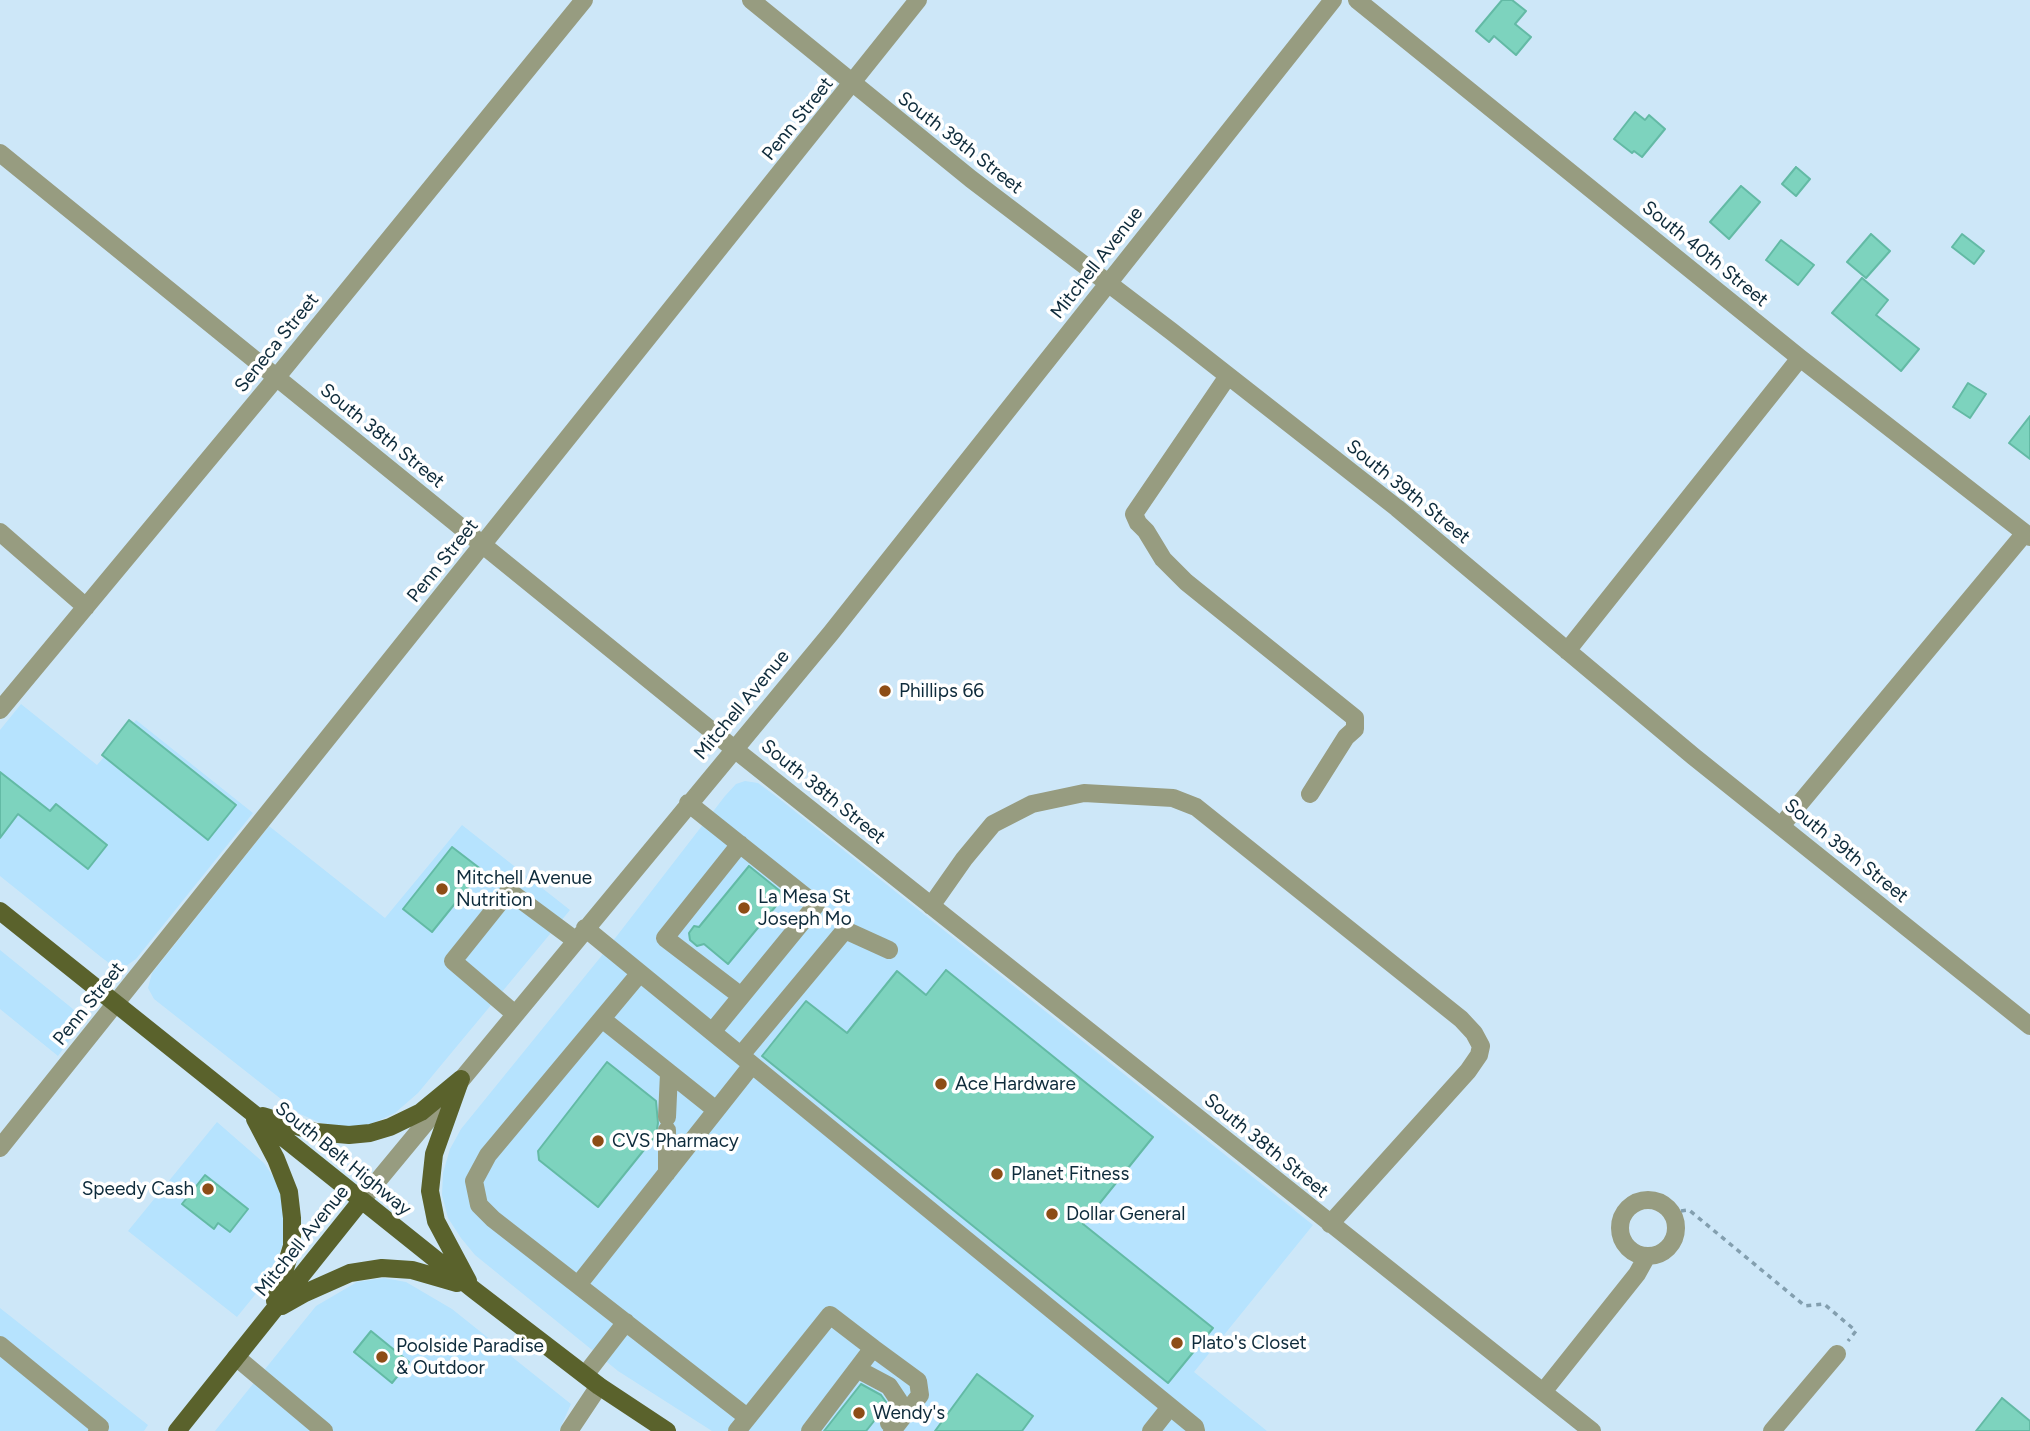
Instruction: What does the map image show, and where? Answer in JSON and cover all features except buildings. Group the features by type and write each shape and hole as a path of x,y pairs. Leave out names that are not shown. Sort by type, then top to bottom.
{"main road":[{"name":"South Belt Highway","path":"0,911 474,1290 592,1380 667,1431"},
{"path":"252,1113 316,1132 349,1135 370,1133 421,1112 461,1079"},
{"path":"461,1079 434,1154 430,1191 436,1221 474,1290"},
{"path":"252,1113 276,1159 289,1192 292,1218 292,1246 271,1314"},
{"name":"Mitchell Avenue","path":"177,1431 361,1201"},
{"path":"271,1314 305,1293 350,1273 382,1268 412,1269 474,1290"}],"street":[{"name":"Seneca Street","path":"0,710 276,378 584,0"},
{"name":"South 39th Street","path":"751,0 971,179 1397,508 1781,826 2030,1026"},
{"name":"Penn Street","path":"0,1148 918,0"},
{"name":"Mitchell Avenue","path":"361,1201 733,748 831,633 1333,0"},
{"name":"South 40th Street","path":"1357,0 1800,358 2028,535"},
{"name":"South 38th Street","path":"0,153 733,748 1592,1431"},
{"path":"1567,650 1800,358"},
{"path":"1228,376 1134,514 1163,559 1186,582 1355,718 1355,729 1346,737 1310,794"},
{"path":"0,532 86,607"},
{"path":"1781,826 2028,535"},
{"path":"931,906 993,824 1032,804 1084,793 1172,798 1196,807 1461,1019 1474,1033 1481,1046 1479,1055 1468,1071 1330,1224"},
{"path":"688,803 816,905 712,1032"},
{"path":"740,844 665,938 741,996"},
{"path":"515,1014 453,961 509,891 640,973 1195,1427 1196,1431"},
{"path":"578,1285 716,1110 747,1060 845,930 889,950"},
{"path":"640,973 488,1155 474,1181 479,1205 493,1219 626,1322 742,1424 830,1315 918,1381 920,1395 892,1431"},
{"path":"602,1019 716,1110"},
{"path":"667,1173 669,1073"},
{"path":"1646,1199 1660,1202 1671,1212 1676,1223 1675,1235 1669,1246 1659,1253 1647,1256 1633,1252 1623,1242 1619,1228 1623,1214 1633,1203 1646,1199"},
{"path":"1543,1392 1637,1274 1647,1256"},
{"path":"569,1431 592,1380 626,1322"},
{"path":"0,1345 100,1427 97,1431"},
{"path":"810,1431 873,1348"},
{"path":"1772,1431 1837,1354"},
{"path":"236,1357 314,1428"},
{"path":"857,1369 889,1386 899,1401 892,1419 882,1431"},
{"path":"1151,1431 1170,1407"}],"path":[{"path":"1671,1212 1689,1210 1805,1306 1824,1304 1856,1331 1837,1354"}],"shaded area":[{"path":"21,704 97,765 136,720 253,813 136,959 123,968 113,966 0,876 0,730"},
{"path":"745,781 758,783 777,797 1313,1225 1194,1372 1267,1431 712,1431 618,1371 475,1255 461,1238 448,1218 442,1195 443,1173 450,1149 461,1129 599,959 725,796 736,784"},
{"path":"462,825 570,910 418,1093 395,1113 371,1124 346,1128 321,1123 300,1114 154,999 148,988 152,973 269,826 385,918"},
{"path":"0,950 73,1009 78,1018 76,1031 58,1056 0,1009"},
{"path":"217,1122 264,1163 276,1181 284,1201 283,1244 263,1285 237,1317 128,1231"},
{"path":"384,1278 406,1282 452,1309 571,1404 559,1431 215,1431 316,1306 357,1282"},
{"path":"0,1308 148,1425 144,1431 0,1431"}],"place":[{"name":"Phillips 66","path":"885,691"},
{"name":"Mitchell Avenue Nutrition","path":"442,889"},
{"name":"La Mesa St Joseph Mo","path":"744,908"},
{"name":"Ace Hardware","path":"941,1084"},
{"name":"CVS Pharmacy","path":"598,1141"},
{"name":"Planet Fitness","path":"997,1174"},
{"name":"Speedy Cash","path":"208,1189"},
{"name":"Dollar General","path":"1052,1214"},
{"name":"Plato's Closet","path":"1177,1343"},
{"name":"Poolside Paradise & Outdoor","path":"382,1357"},
{"name":"Wendy's","path":"859,1413"}]}
